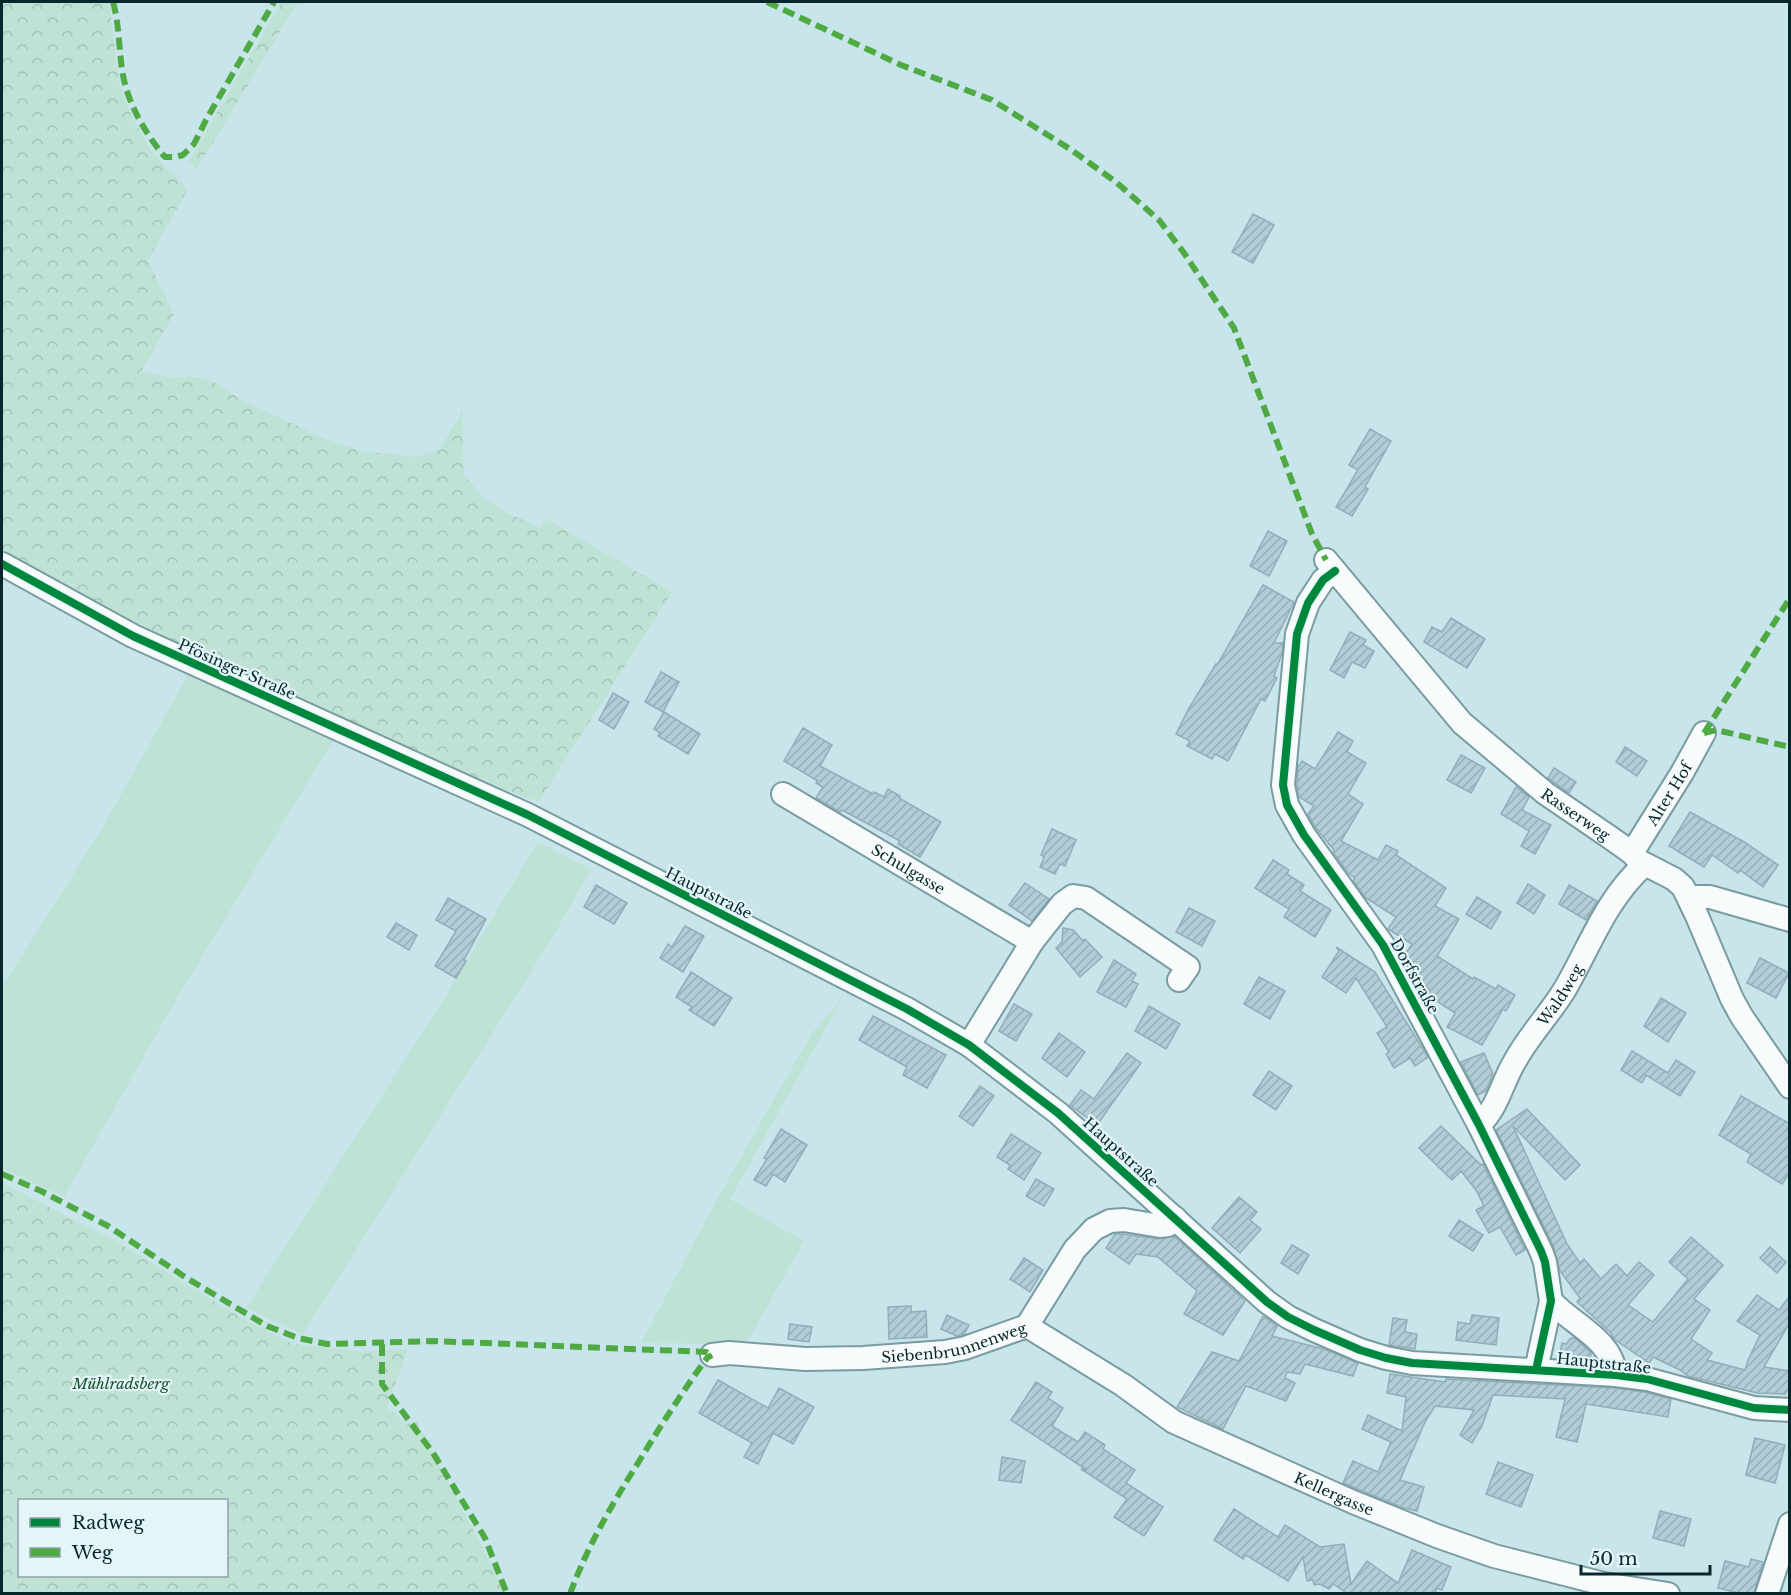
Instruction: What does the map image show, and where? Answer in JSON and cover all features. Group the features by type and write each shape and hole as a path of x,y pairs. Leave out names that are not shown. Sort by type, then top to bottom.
{"street":[{"name":"Pfösinger Straße","path":"2,564 133,636 467,788"},
{"name":"Rasserweg","path":"1330,565 1462,723 1545,793 1638,859 1674,879 1689,897 1732,999 1742,1017 1790,1087"},
{"name":"Dorfstraße","path":"1330,565 1308,603 1297,634 1283,785 1287,806 1304,836 1383,945 1479,1125 1545,1262 1551,1301 1536,1370"},
{"name":"Alter Hof","path":"1638,859 1704,733"},
{"name":"Hauptstraße","path":"467,788 600,851 907,1010 969,1045 1058,1113 1278,1310 1314,1330 1360,1350 1412,1363 1616,1375 1647,1379 1754,1408 1790,1410"},
{"name":"Schulgasse","path":"783,794 1032,942"},
{"name":"Waldweg","path":"1479,1125 1488,1117 1518,1055 1565,988 1597,926 1638,859"},
{"path":"969,1045 1032,942 1062,904 1072,896 1086,898 1188,966 1179,980"},
{"path":"1689,897 1710,897 1790,920"},
{"name":"Siebenbrunnenweg","path":"712,1355 729,1353 805,1359 863,1358 945,1352 965,1348 1028,1326 1075,1249 1094,1228 1110,1221 1124,1220 1160,1226 1168,1225 1175,1218"},
{"path":"1551,1301 1607,1350 1614,1361 1616,1375"},
{"name":"Kellergasse","path":"1028,1326 1123,1385 1174,1422 1353,1502 1494,1556 1604,1584 1668,1593"},
{"path":"1767,1593 1790,1524"}],"green space":[{"path":"2,2 108,2 119,83 132,117 152,152 188,189 148,260 174,314 141,372 170,377 198,377 214,382 246,402 326,439 362,451 415,457 440,449 462,412 464,474 482,497 505,512 540,528 546,519 672,592 539,801 523,797 193,653 64,588 2,552"},
{"path":"281,2 298,2 197,169 189,161"},
{"path":"188,675 334,739 177,998 64,1197 2,1168 2,987 100,832"},
{"path":"538,842 591,869 551,940 303,1334 246,1308 447,994"},
{"path":"842,999 730,1199 804,1241 746,1344 641,1343 720,1194 782,1085 813,1032"},
{"name":"Mühlradsberg","path":"2,1183 114,1240 250,1323 293,1344 357,1351 408,1349 387,1407 406,1424 417,1422 506,1593 2,1593"}],"building":[{"path":"1253,214 1274,225 1253,263 1232,252"},
{"path":"1370,429 1391,441 1365,487 1368,489 1352,516 1336,507 1358,470 1349,465"},
{"path":"1268,531 1287,541 1269,576 1250,566"},
{"path":"1263,585 1294,602 1274,643 1283,643 1274,676 1277,678 1265,701 1261,699 1228,761 1215,754 1212,759 1187,746 1190,741 1176,734 1189,708 1217,665"},
{"path":"1451,618 1485,639 1467,668 1424,642 1432,627 1442,632"},
{"path":"1350,632 1366,640 1363,645 1374,651 1365,668 1352,662 1344,678 1330,670"},
{"path":"661,672 679,682 663,712 645,702"},
{"path":"613,693 629,702 614,729 599,720"},
{"path":"664,712 700,734 688,754 658,736 660,733 654,729"},
{"path":"803,728 832,745 820,766 873,794 874,792 884,797 888,789 900,796 899,798 941,822 920,857 898,844 900,841 816,798 823,787 816,783 818,781 784,761"},
{"path":"1338,732 1353,741 1347,752 1366,763 1348,794 1363,804 1341,841 1378,860 1386,845 1398,851 1396,855 1446,888 1435,906 1459,919 1437,956 1473,979 1474,977 1496,989 1498,985 1515,995 1506,1011 1503,1009 1482,1045 1447,1027 1455,1013 1426,994 1429,989 1418,982 1404,956 1412,944 1388,929 1396,917 1366,898 1353,881 1355,878 1349,874 1333,852 1334,850 1315,827 1308,814 1314,806 1299,797 1298,767 1302,761 1315,769"},
{"path":"1625,747 1647,761 1637,776 1616,762"},
{"path":"1461,755 1485,768 1471,793 1447,780"},
{"path":"1554,768 1576,782 1569,793 1548,778"},
{"path":"1516,787 1529,797 1522,810 1551,825 1535,854 1521,846 1529,831 1501,814"},
{"path":"1690,812 1744,842 1778,865 1763,887 1740,870 1738,873 1712,855 1704,867 1669,846"},
{"path":"1052,829 1076,840 1065,866 1060,864 1055,874 1040,867 1044,857 1041,855"},
{"path":"1273,860 1289,870 1287,874 1304,885 1300,891 1331,910 1315,937 1284,917 1289,909 1255,888"},
{"path":"1025,883 1049,899 1032,921 1009,905"},
{"path":"1528,884 1545,895 1534,914 1517,903"},
{"path":"596,885 627,903 614,924 584,907"},
{"path":"1569,885 1597,901 1586,920 1559,904"},
{"path":"1477,897 1501,912 1491,929 1466,914"},
{"path":"448,898 486,919 456,978 435,966 456,931 436,920"},
{"path":"1189,908 1215,921 1202,946 1176,932"},
{"path":"396,923 417,935 409,950 387,937"},
{"path":"685,926 704,936 683,972 660,958 668,944 672,947"},
{"path":"1063,928 1073,930 1102,957 1080,977 1056,948 1062,942"},
{"path":"1336,947 1375,972 1428,1057 1415,1066 1410,1058 1394,1068 1386,1054 1389,1052 1377,1033 1387,1027 1356,978 1346,993 1322,977 1339,951"},
{"path":"1760,958 1789,973 1776,998 1747,983"},
{"path":"1114,960 1136,974 1132,981 1138,984 1126,1007 1097,992"},
{"path":"691,972 732,998 714,1026 689,1010 692,1007 676,997"},
{"path":"1259,977 1285,991 1270,1019 1244,1004"},
{"path":"1661,998 1686,1013 1668,1042 1644,1026"},
{"path":"1014,1004 1032,1014 1016,1041 999,1031"},
{"path":"1149,1006 1180,1024 1166,1049 1135,1031"},
{"path":"873,1016 946,1055 927,1088 903,1075 907,1067 859,1040"},
{"path":"1059,1033 1085,1052 1067,1077 1042,1058"},
{"path":"1632,1051 1668,1073 1676,1060 1695,1072 1680,1096 1646,1075 1642,1083 1621,1070"},
{"path":"1127,1053 1141,1063 1097,1125 1070,1105 1081,1090 1094,1099"},
{"path":"1484,1053 1493,1074 1486,1091 1478,1095 1461,1062"},
{"path":"1269,1071 1292,1086 1276,1110 1253,1095"},
{"path":"980,1086 994,1096 973,1126 959,1116"},
{"path":"1741,1096 1790,1124 1790,1172 1782,1184 1747,1162 1751,1154 1719,1135"},
{"path":"1527,1109 1580,1165 1565,1180 1513,1126 1567,1244 1580,1263 1584,1259 1601,1279 1616,1264 1627,1276 1639,1262 1654,1275 1628,1305 1653,1322 1688,1279 1669,1262 1691,1237 1723,1265 1694,1299 1710,1310 1691,1339 1712,1353 1707,1360 1745,1370 1760,1335 1737,1321 1757,1295 1779,1310 1790,1296 1790,1322 1764,1367 1790,1371 1790,1385 1785,1394 1757,1393 1688,1376 1653,1357 1649,1363 1614,1339 1611,1333 1577,1302 1580,1298 1560,1271 1553,1245 1496,1130"},
{"path":"1441,1126 1481,1165 1483,1164 1525,1250 1516,1255 1500,1227 1489,1233 1476,1210 1484,1206 1476,1190 1461,1171 1452,1180 1419,1148"},
{"path":"781,1129 807,1145 785,1182 773,1174 766,1186 754,1180"},
{"path":"1011,1134 1041,1153 1024,1180 1008,1169 1010,1165 997,1157"},
{"path":"1036,1179 1054,1189 1044,1206 1026,1196"},
{"path":"1239,1197 1257,1212 1250,1220 1261,1229 1240,1253 1212,1228"},
{"path":"1459,1220 1483,1235 1473,1251 1449,1236"},
{"path":"1115,1234 1158,1239 1174,1236 1245,1301 1223,1335 1184,1314 1197,1291 1158,1257 1136,1254 1129,1264 1106,1248"},
{"path":"1292,1245 1309,1255 1298,1274 1281,1263"},
{"path":"1770,1247 1786,1262 1777,1273 1760,1258"},
{"path":"1024,1258 1043,1270 1030,1292 1010,1279"},
{"path":"911,1306 911,1312 926,1311 927,1337 889,1339 888,1307"},
{"path":"947,1315 969,1325 964,1334 957,1336 941,1329"},
{"path":"1472,1315 1499,1318 1496,1345 1456,1340 1458,1322 1470,1324"},
{"path":"1263,1316 1277,1326 1272,1336 1324,1349 1358,1363 1353,1376 1305,1364 1300,1374 1287,1372 1285,1378 1295,1383 1286,1401 1246,1386 1223,1429 1177,1407 1212,1352 1239,1361"},
{"path":"1393,1318 1407,1320 1405,1332 1417,1334 1415,1349 1389,1345"},
{"path":"790,1324 812,1327 809,1342 788,1339"},
{"path":"1571,1338 1575,1338 1589,1351 1590,1360 1559,1358 1562,1343 1566,1344"},
{"path":"1390,1374 1445,1382 1446,1379 1615,1388 1671,1399 1668,1417 1586,1404 1577,1442 1556,1437 1565,1399 1493,1395 1482,1426 1472,1443 1460,1435 1474,1410 1435,1406 1425,1422 1400,1480 1424,1487 1417,1511 1401,1507 1343,1483 1353,1461 1378,1472 1391,1442 1362,1429 1368,1415 1402,1431 1406,1397 1387,1393"},
{"path":"718,1380 768,1408 779,1388 814,1407 793,1444 773,1433 758,1464 744,1457 752,1443 699,1413"},
{"path":"1036,1382 1052,1392 1048,1398 1063,1408 1052,1426 1078,1442 1085,1432 1105,1445 1103,1449 1135,1470 1126,1483 1163,1507 1144,1536 1114,1517 1127,1499 1011,1420"},
{"path":"1755,1438 1785,1445 1775,1483 1746,1475"},
{"path":"1002,1457 1025,1461 1021,1483 999,1480"},
{"path":"1498,1462 1533,1475 1521,1507 1486,1494"},
{"path":"1234,1509 1278,1537 1285,1525 1320,1547 1344,1544 1351,1584 1367,1561 1398,1583 1412,1550 1451,1567 1442,1590 1437,1588 1435,1593 1344,1593 1333,1584 1329,1589 1320,1584 1314,1585 1313,1580 1307,1581 1303,1557 1288,1581 1246,1555 1243,1559 1214,1540"},
{"path":"1660,1511 1691,1519 1684,1546 1653,1538"},
{"path":"1751,1559 1763,1562 1754,1593 1738,1593 1718,1588 1725,1561 1749,1567"}],"marked path":[{"path":"113,2 122,70 128,94 143,127 165,157 183,155 194,144 274,2"},
{"path":"767,2 901,65 992,100 1070,149 1116,182 1159,220 1234,328 1312,534 1326,560"},
{"path":"1704,733 1790,598"},
{"path":"1704,733 1716,730 1790,747"},
{"path":"2,1174 41,1191 108,1226 185,1277 267,1326 298,1338 327,1344 434,1341 706,1352 712,1355"},
{"path":"382,1344 382,1384 433,1453 485,1538 507,1594"},
{"path":"570,1594 592,1542 619,1495 680,1397 707,1358 712,1355"}],"cycle path":[{"path":"2,564 133,636 528,815 907,1009 969,1045 1058,1113 1267,1302 1288,1317 1314,1330 1360,1350 1412,1363 1616,1375 1647,1379 1754,1408 1790,1410"},
{"path":"1335,571 1323,580 1308,603 1297,634 1283,785 1287,805 1304,835 1383,945 1479,1125 1541,1251 1551,1301 1536,1370"}]}
